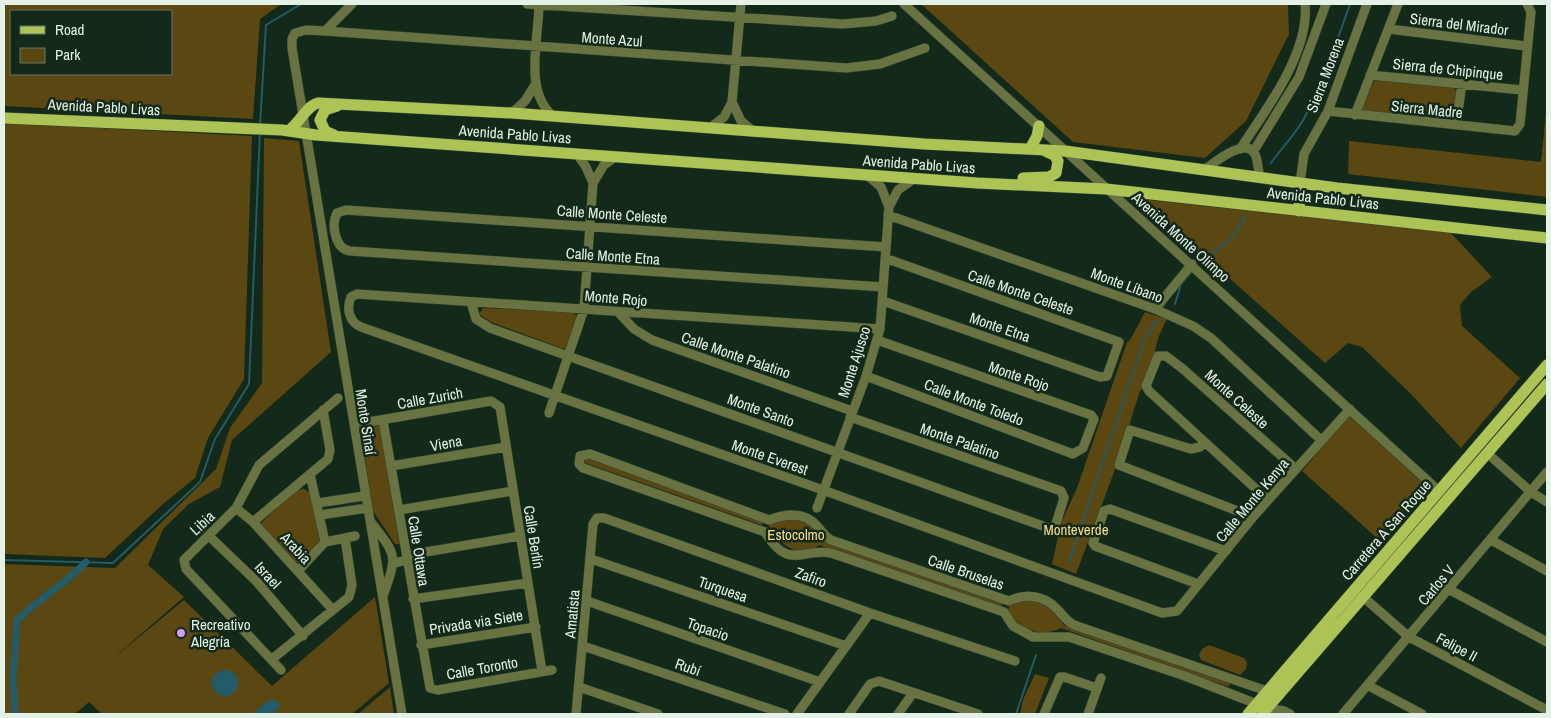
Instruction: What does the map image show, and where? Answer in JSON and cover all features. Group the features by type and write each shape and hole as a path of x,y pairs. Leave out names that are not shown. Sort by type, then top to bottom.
{"main road":[{"name":"Avenida Pablo Livas","path":"285,130 297,125 315,104 512,113 1064,151 1337,188 1547,210"},
{"path":"340,137 325,131 320,120 325,110 344,104"},
{"name":"Avenida Pablo Livas","path":"5,118 285,130 340,137 977,183 1106,188 1547,238"},
{"path":"977,183 1004,178 1054,175 1058,171 1058,161 1054,156 1036,149 1039,126"},
{"path":"1299,211 1300,183"},
{"name":"Carretera A San Roque","path":"1262,709 1267,691 1547,366"},
{"path":"1515,401 1524,400 1547,374"},
{"name":"Carretera A San Roque","path":"1248,714 1262,709 1547,384"}],"street":[{"path":"325,31 352,4"},
{"path":"527,4 843,24 868,22 892,16"},
{"path":"539,4 535,85 544,107 553,116"},
{"path":"710,128 724,117 732,102 741,4"},
{"name":"Avenida Monte Olimpo","path":"904,4 1064,151 1192,264 1439,491"},
{"path":"1204,170 1240,148 1271,104 1291,64 1300,39 1306,13 1305,4"},
{"path":"1260,177 1253,152 1300,77 1326,4"},
{"name":"Sierra Morena","path":"1300,183 1306,150 1328,112 1367,4"},
{"path":"1355,115 1398,4"},
{"path":"1522,90 1529,8"},
{"name":"Monte Azul","path":"295,33 306,30 325,31 736,62 846,68 880,64 925,48"},
{"name":"Sierra del Mirador","path":"1389,30 1526,46"},
{"name":"Monte Sinaí","path":"295,33 292,39 292,48 305,134 366,508 402,714"},
{"name":"Sierra de Chipinque","path":"1370,75 1522,90"},
{"path":"1456,125 1462,84"},
{"path":"512,113 525,101 535,85"},
{"name":"Sierra Madre","path":"1328,112 1515,131 1520,124 1522,90"},
{"path":"732,102 741,121 753,131"},
{"path":"1240,148 1253,152"},
{"path":"577,154 593,183"},
{"path":"549,412 570,357 584,309 593,183 604,165 615,157"},
{"name":"Monte Ajusco","path":"817,508 866,376 880,329 888,211 881,187 866,175"},
{"path":"888,211 898,190 916,178"},
{"name":"Calle Monte Celeste","path":"341,248 337,240 334,224 337,213 346,210 886,247"},
{"name":"Monte Líbano","path":"888,211 1154,309 1194,326 1211,338 1321,440"},
{"name":"Calle Monte Etna","path":"341,248 350,251 884,287"},
{"name":"Calle Monte Celeste","path":"885,258 1119,342 1107,376"},
{"path":"1154,309 1192,264"},
{"name":"Monte Rojo","path":"349,310 351,297 357,294 880,329"},
{"name":"Monte Etna","path":"883,300 1100,377 1107,376"},
{"name":"Monte Santo","path":"471,302 476,319 490,328 1054,530"},
{"path":"332,303 349,310"},
{"name":"Monte Everest","path":"349,310 354,323 555,397 823,490 1162,613 1177,611"},
{"name":"Calle Monte Palatino","path":"619,313 634,329 652,340 851,414"},
{"name":"Monte Rojo","path":"877,340 1091,416 1094,419 1083,448 1073,454"},
{"name":"Monte Celeste","path":"1204,442 1149,391 1146,386 1158,356 1166,356 1183,368 1296,469"},
{"name":"Calle Monte Toledo","path":"866,376 1073,454"},
{"name":"Libia","path":"281,670 184,567 185,557 236,508 259,465 338,398"},
{"name":"Calle Zurich","path":"363,423 490,401 500,407"},
{"name":"Calle Berlín","path":"500,407 542,671"},
{"name":"Calle Monte Kenya","path":"1177,611 1253,517 1350,409"},
{"path":"253,522 328,459 330,450 323,410"},
{"name":"Monte Palatino","path":"851,414 1062,491 1064,498 1054,530"},
{"name":"Calle Ottawa","path":"383,421 408,555 413,600 428,685"},
{"path":"1253,517 1121,467 1119,463 1129,431 1191,449 1200,447 1204,442 1268,500"},
{"name":"Viena","path":"391,466 506,447"},
{"path":"1487,453 1531,492 1547,502"},
{"name":"Calle Bruselas","path":"1267,691 1074,625 1066,620 1050,603 1036,597 1022,596 1009,601 830,540 812,520 804,517 784,515 769,520 590,454 580,456 579,464 583,468 765,532 777,548 789,555 802,556 822,552 831,553 1004,612 1013,626 1033,637 1069,637 1244,699 1262,709 1287,713"},
{"name":"Carlos V","path":"1343,714 1370,686 1547,472"},
{"path":"310,474 318,503 325,542"},
{"path":"399,510 513,491"},
{"path":"318,503 364,496"},
{"name":"Arabia","path":"236,508 253,522 299,570 333,610"},
{"path":"320,515 366,508"},
{"path":"1198,584 1094,546 1093,543 1104,511 1110,509 1226,551"},
{"name":"Amatista","path":"576,714 593,524 597,518"},
{"name":"Zafiro","path":"597,518 604,518 1015,661"},
{"path":"369,520 393,552 394,563 382,598"},
{"path":"765,532 769,520"},
{"name":"Israel","path":"209,536 257,582 303,636"},
{"path":"299,570 325,542 355,536"},
{"path":"394,563 408,555 520,536"},
{"path":"272,659 303,636 349,597 352,586 344,538"},
{"path":"1491,540 1547,571"},
{"path":"393,552 408,555"},
{"name":"Turquesa","path":"591,559 846,646"},
{"path":"413,600 528,583"},
{"path":"1450,590 1547,642"},
{"name":"Felipe II","path":"1362,596 1409,637 1547,710"},
{"name":"Topacio","path":"587,601 820,682"},
{"path":"1004,612 1009,601"},
{"path":"798,714 870,612"},
{"name":"Privada via Siete","path":"421,645 536,627"},
{"name":"Rubí","path":"583,646 785,714"},
{"name":"Calle Toronto","path":"428,685 433,690 438,690 552,670"},
{"path":"1044,714 1060,678 1064,677 1097,688"},
{"path":"1088,714 1101,678"},
{"path":"849,714 874,682 913,693 952,710 978,714"},
{"path":"1244,699 1250,685"},
{"path":"1370,686 1422,714"},
{"path":"579,687 658,714"},
{"path":"898,714 913,693"}],"green space":[{"path":"4,4 280,4 260,19 253,119 4,106"},
{"path":"921,4 1288,4 1289,34 1246,121 1205,158 1073,142"},
{"path":"1375,79 1453,86 1457,99 1456,109 1450,123 1365,112 1362,109"},
{"path":"1547,102 1547,197 1348,174 1349,141 1541,162"},
{"path":"4,123 252,136 244,379 208,438 195,478 163,504 105,558 4,554"},
{"path":"264,138 299,141 331,352 232,440 220,487 189,504 163,529 148,565 184,597 111,660 184,600 272,686 375,597 389,683 352,714 102,714 89,702 75,714 4,714 4,564 115,568 216,469 230,428 262,383"},
{"path":"1140,199 1450,232 1492,277 1471,292 1460,305 1462,326 1520,378 1461,448 1410,393 1362,347 1348,343 1325,363"},
{"path":"483,308 573,312 577,317 567,349 491,322 479,314"},
{"name":"Monteverde","path":"1145,312 1167,319 1157,343 1149,376 1140,391 1117,464 1076,574 1052,564 1058,537 1056,534 1077,488 1127,342 1130,340"},
{"path":"1349,415 1427,486 1378,539 1302,471"},
{"path":"380,425 401,544 395,544 373,511 360,427"},
{"path":"584,455 764,521 762,525 585,463 582,459"},
{"path":"304,489 311,493 320,542 301,564 297,564 260,524 297,490"},
{"name":"Estocolmo","path":"798,517 813,524 821,540 1003,604 999,607 819,545 805,552 797,551 783,543 768,524 772,521"},
{"path":"1032,599 1046,603 1064,625 1230,683 1229,687 1061,628 1046,632 1032,631 1019,624 1007,614 1010,603"},
{"path":"1209,645 1244,658 1247,663 1246,669 1240,675 1201,660 1199,655 1202,649"},
{"path":"1035,674 1049,678 1035,714 1020,714 1023,700"},
{"path":"390,687 394,714 358,714"}],"water":[{"path":"225,670 234,674 238,683 234,692 225,696 216,692 212,683 216,674"},
{"path":"269,700 277,700 280,706 273,714 252,714"}],"waterway":[{"path":"260,125 266,25 301,4"},
{"path":"1271,163 1297,130 1319,91 1350,4"},
{"path":"4,560 113,563 200,482 215,439 249,384 260,132"},
{"path":"1199,261 1214,252 1232,237 1245,216"},
{"path":"1175,304 1181,284 1192,271"},
{"path":"1069,563 1145,338 1157,320"},
{"path":"15,714 13,677 17,620 86,562"},
{"path":"1016,714 1036,655"}],"place":[{"name":"Recreativo Alegría","path":"181,633"}]}
